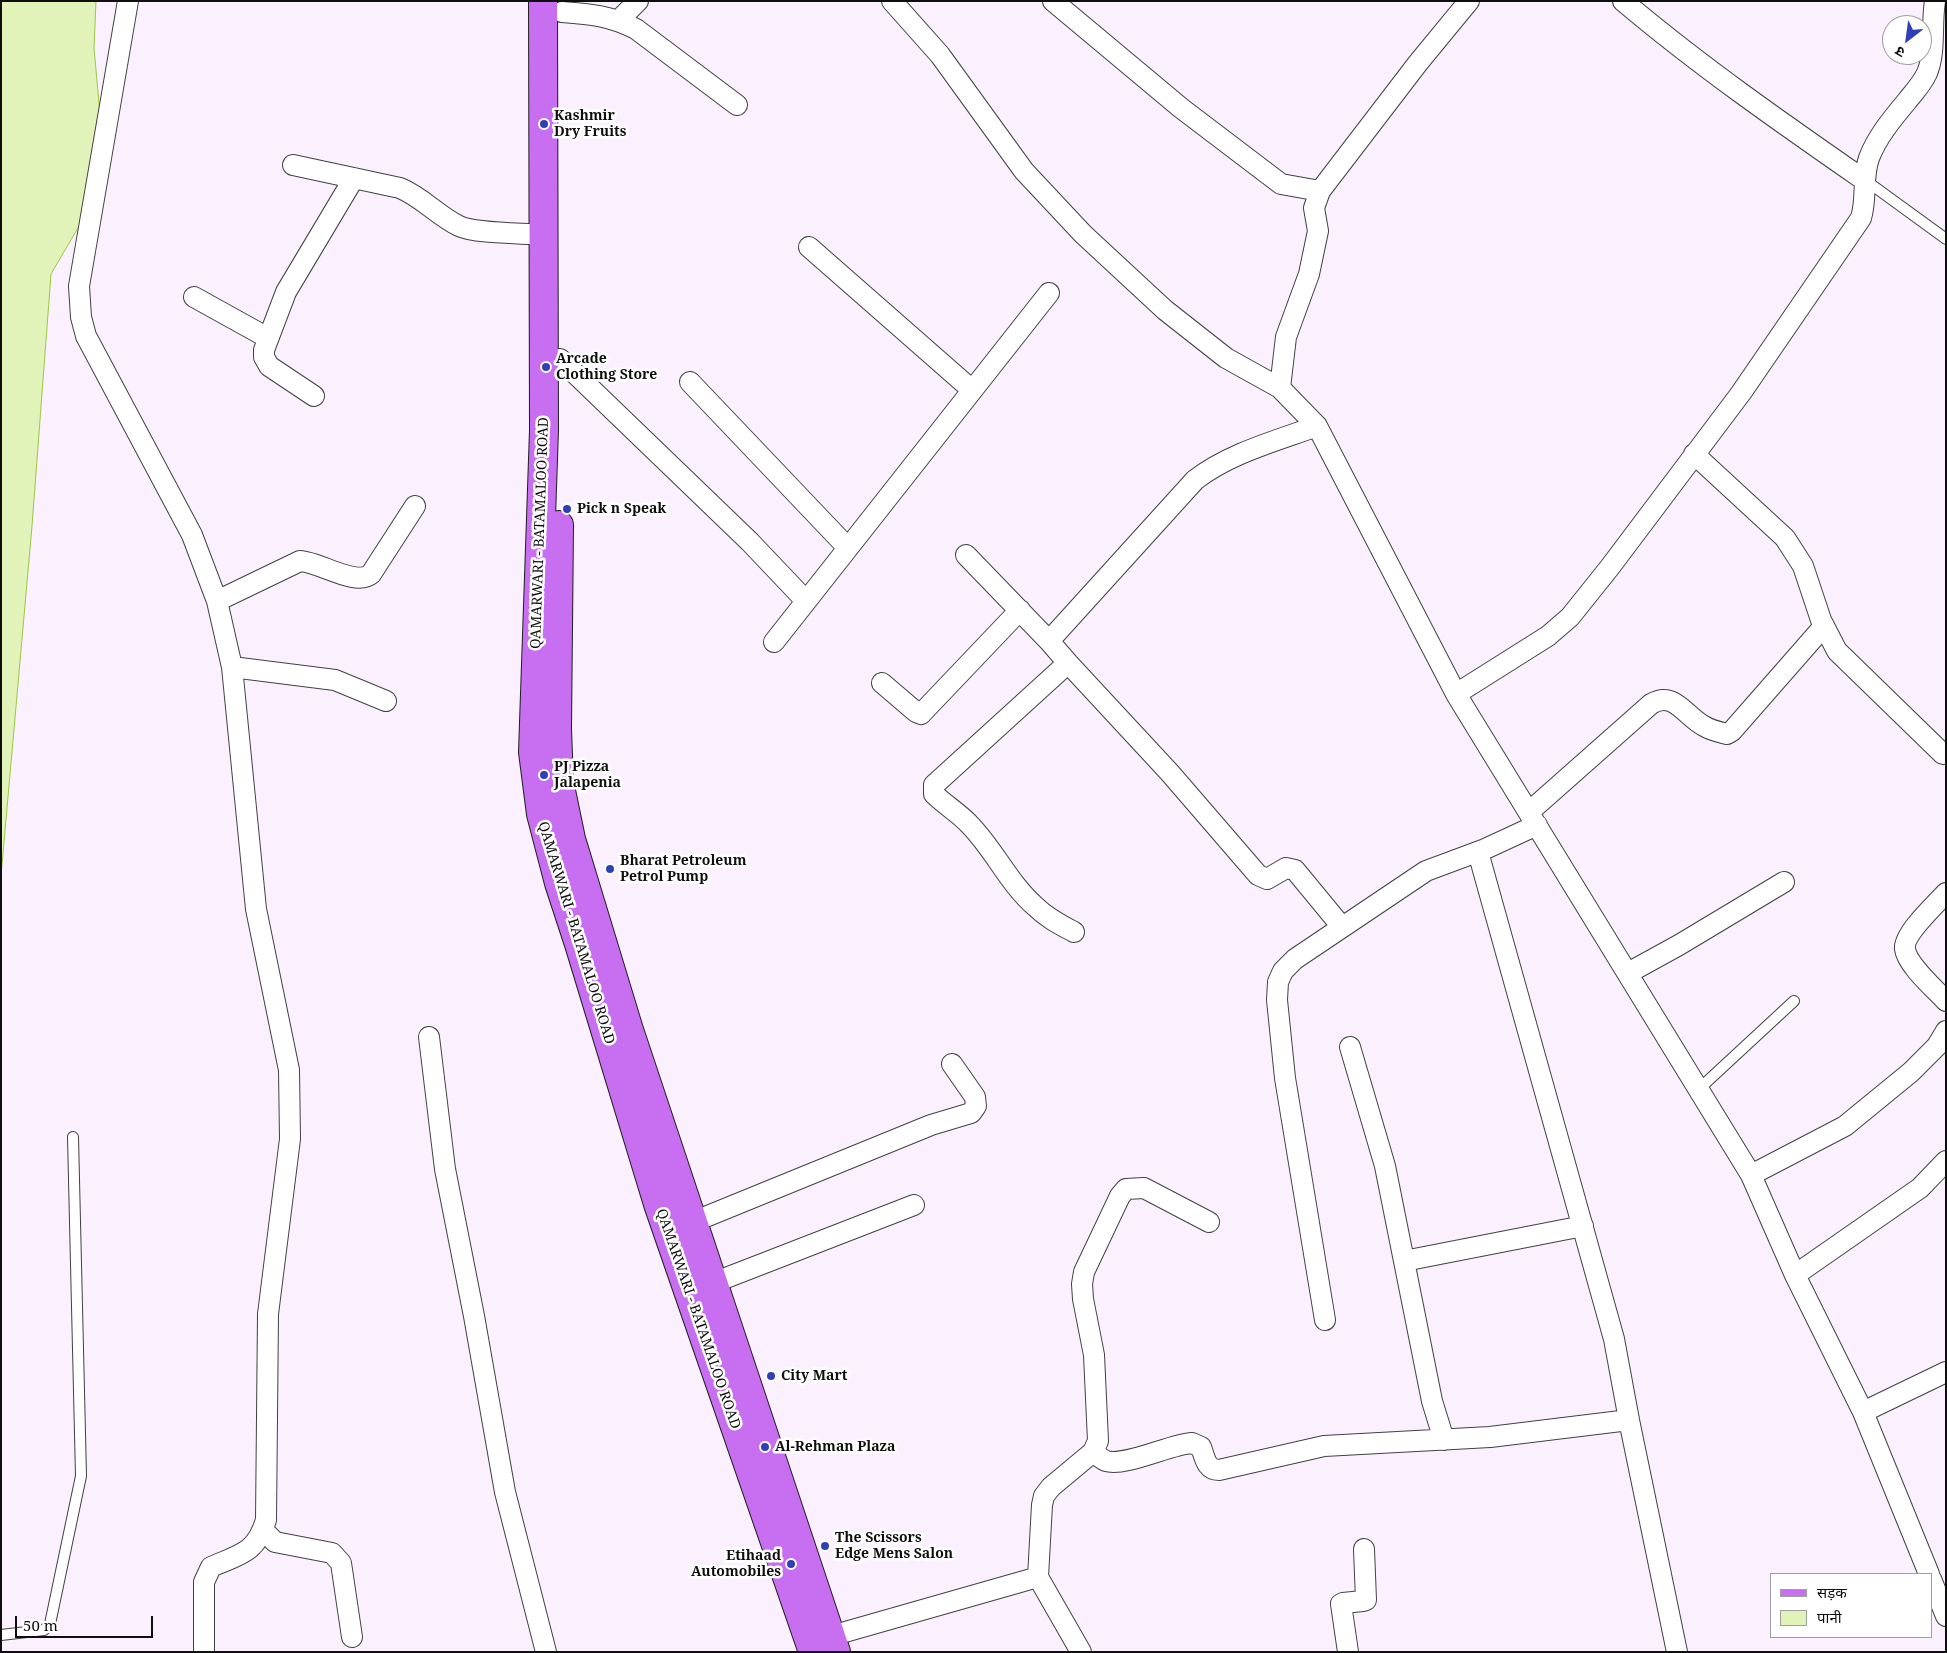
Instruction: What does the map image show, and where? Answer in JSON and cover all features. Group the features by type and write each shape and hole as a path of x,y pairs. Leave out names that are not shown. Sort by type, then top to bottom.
{"main road":[{"name":"QAMARWARI - BATAMALOO ROAD","path":"556,5 544,235 544,430 533,752 541,814 559,884 658,1204 827,1647"},
{"name":"QAMARWARI - BATAMALOO ROAD","path":"556,5 560,359 557,729 559,781 571,839 590,905 629,1030 713,1283 827,1647"}],"street":[{"path":"128,1 79,286 80,317 86,336 192,535 217,601 232,668 256,909 290,1070 290,1139 268,1314 266,1520 259,1539 250,1550 211,1567 207,1573 204,1582 204,1652"},
{"path":"619,20 638,1"},
{"path":"892,1 940,55 1024,170 1083,234 1166,310 1226,358 1280,388 1317,426 1456,694 1751,1175 1796,1276 1863,1412 1929,1573"},
{"path":"1053,1 1181,108 1282,184 1320,192"},
{"path":"1280,388 1286,337 1309,274 1318,231 1314,208 1320,192 1418,63 1469,1"},
{"path":"1623,1 1668,39 1778,120 1864,180"},
{"path":"1456,694 1548,636 1570,616 1610,567 1741,393 1854,229 1864,209 1864,180 1869,158 1882,133 1927,73 1931,56 1935,1"},
{"path":"556,5 619,20 636,29 737,105"},
{"path":"293,165 409,191 448,220 467,230 544,235"},
{"path":"314,396 269,366 264,357 264,350 286,292 354,178"},
{"path":"809,247 972,390"},
{"path":"774,642 1049,293"},
{"path":"194,296 268,338"},
{"path":"560,359 750,542 806,601"},
{"path":"690,382 848,548"},
{"path":"1049,641 1194,480 1208,470 1241,454 1317,426"},
{"path":"1694,454 1785,538 1803,566 1824,626 1837,651 1943,754"},
{"path":"217,601 290,564 300,561 310,562 351,577 365,578 371,574 415,506"},
{"path":"966,555 1020,610 1170,773 1230,845 1258,875 1267,879 1286,868 1295,870 1342,927"},
{"path":"882,683 916,712 921,714 1020,610"},
{"path":"1324,1320 1285,1078 1278,1000 1278,982 1282,971 1295,959 1426,871 1478,852 1533,818 1651,704 1660,699 1668,699 1675,703 1704,726 1727,734 1732,731 1824,626"},
{"path":"1068,663 939,780 934,785 933,790 939,798 970,824 1035,907 1074,932"},
{"path":"232,668 334,680 386,701"},
{"path":"1478,852 1614,1339 1628,1420 1677,1652"},
{"path":"1628,973 1679,945 1784,882"},
{"path":"1946,893 1914,927 1905,949 1910,961 1946,1001"},
{"path":"1751,1175 1845,1126 1911,1072 1936,1046 1946,1031"},
{"path":"429,1037 445,1169 474,1316 505,1492 546,1652"},
{"path":"1350,1048 1385,1166 1432,1400 1444,1440"},
{"path":"693,1222 931,1126 971,1113 976,1106 975,1097 952,1064"},
{"path":"1796,1276 1920,1188 1946,1161"},
{"path":"1081,1652 1038,1577 1044,1496 1051,1487 1093,1452 1098,1441 1094,1355 1083,1299 1082,1284 1084,1272 1120,1196 1126,1189 1144,1188 1209,1222"},
{"path":"713,1283 914,1205"},
{"path":"1404,1261 1583,1226"},
{"path":"1863,1412 1946,1372"},
{"path":"1093,1452 1107,1461 1113,1462 1192,1443 1201,1447 1209,1468 1219,1470 1324,1446 1490,1437 1628,1420"},
{"path":"263,1530 275,1542 332,1553 336,1556 340,1563 352,1637"},
{"path":"1348,1652 1341,1604 1346,1602 1363,1602 1366,1600 1364,1549"},
{"path":"827,1647 1038,1577"},
{"path":"1932,1581 1946,1616"}],"lane":[{"path":"1864,180 1946,239"},
{"path":"1699,1089 1794,1001"},
{"path":"1,1635 44,1630 50,1624 81,1476 73,1137"}],"water":[{"path":"1,1 96,1 94,48 106,180 51,274 32,526 1,876"}],"place":[{"name":"Kashmir Dry Fruits","path":"544,124"},
{"name":"Arcade Clothing Store","path":"546,367"},
{"name":"Pick n Speak","path":"567,509"},
{"name":"PJ Pizza Jalapenia","path":"544,775"},
{"name":"Bharat Petroleum Petrol Pump","path":"610,869"},
{"name":"City Mart","path":"771,1376"},
{"name":"Al-Rehman Plaza","path":"765,1447"},
{"name":"The Scissors Edge Mens Salon","path":"825,1546"},
{"name":"Etihaad Automobiles","path":"791,1564"}]}
